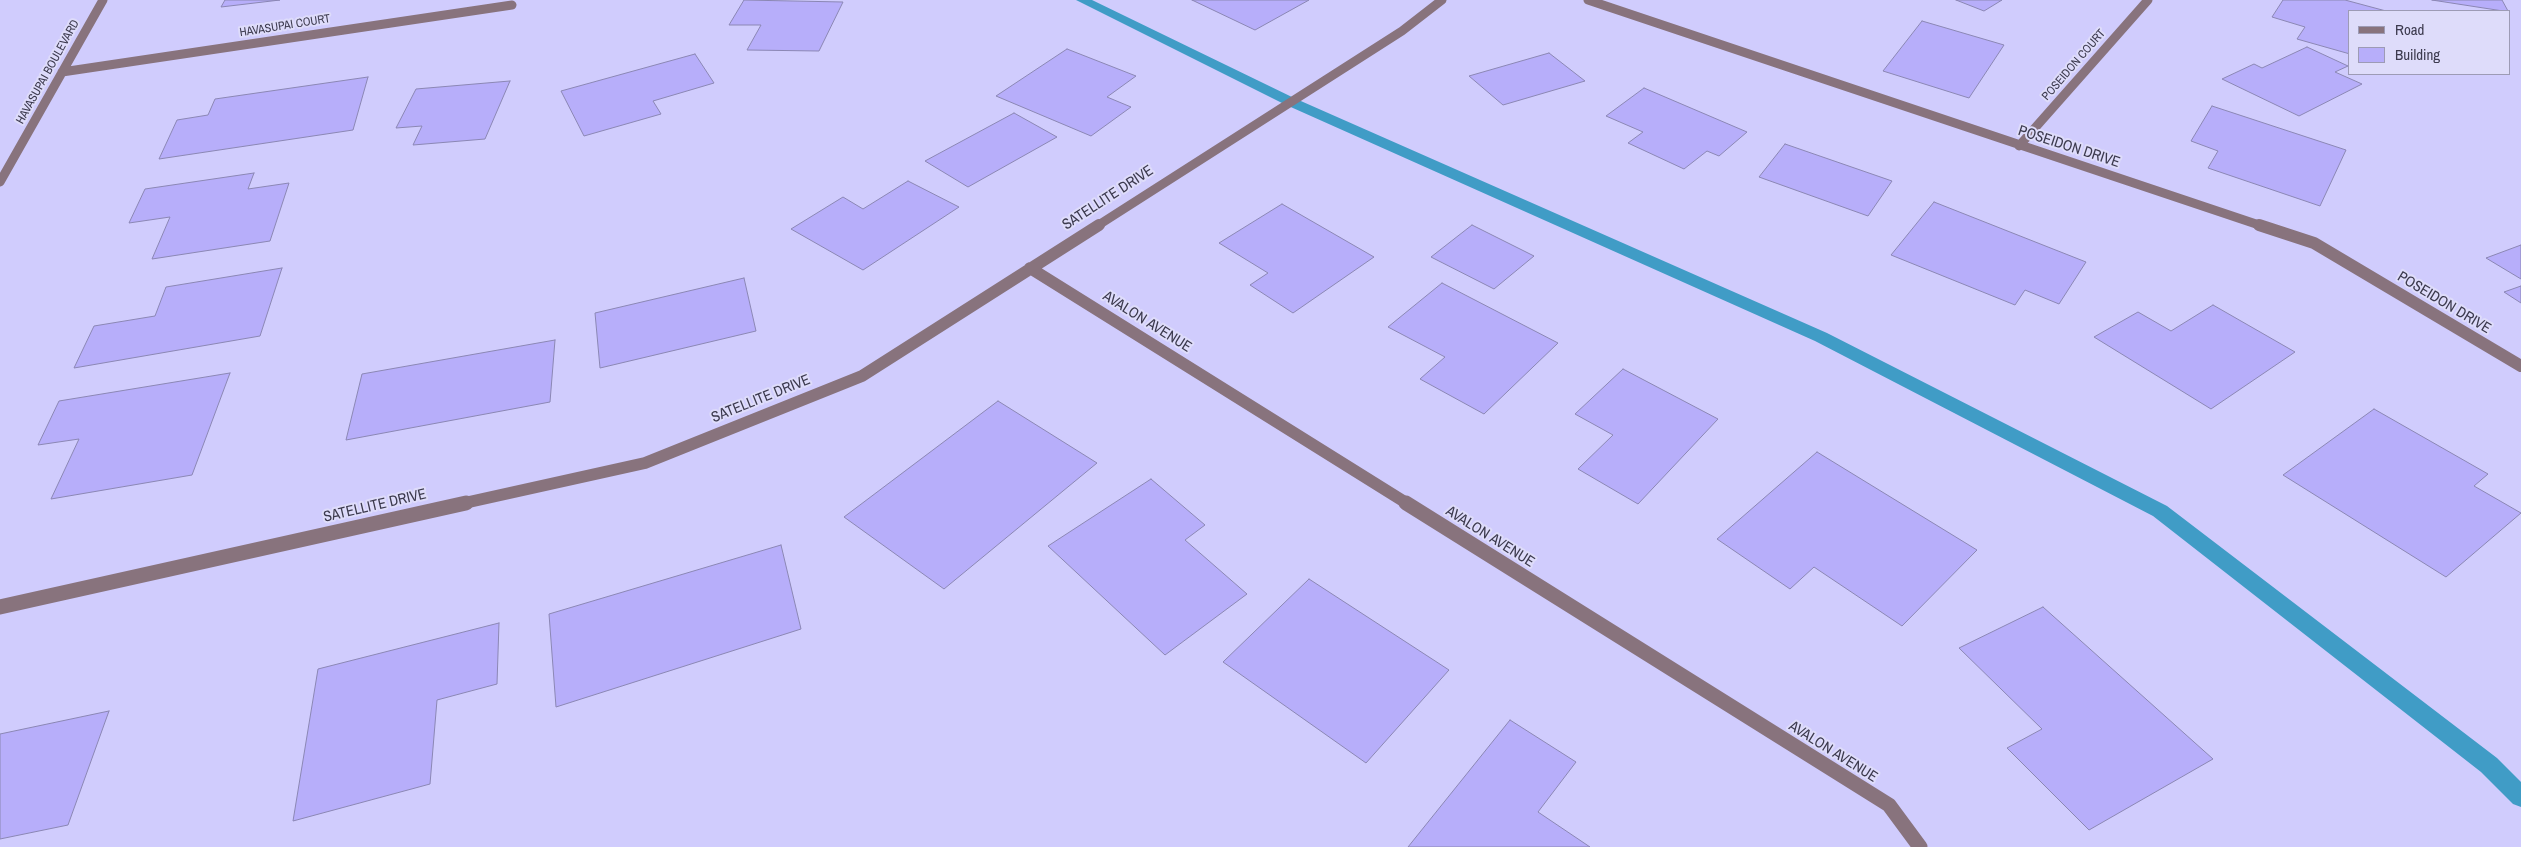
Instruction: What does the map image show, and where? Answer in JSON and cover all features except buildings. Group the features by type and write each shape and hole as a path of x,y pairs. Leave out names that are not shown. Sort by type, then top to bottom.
{"street":[{"name":"HAVASUPAI BOULEVARD","path":"0,182 102,0"},
{"name":"SATELLITE DRIVE","path":"0,607 645,463 862,376 1402,30 1442,0"},
{"name":"POSEIDON DRIVE","path":"1588,0 2019,146 2314,243 2521,366"},
{"name":"POSEIDON COURT","path":"2019,146 2148,0"},
{"name":"HAVASUPAI COURT","path":"62,72 512,5"},
{"name":"AVALON AVENUE","path":"1030,268 1889,806 1920,847"}],"waterway":[{"path":"1082,0 1289,101 1821,337 2160,511 2489,765 2521,797"}]}
